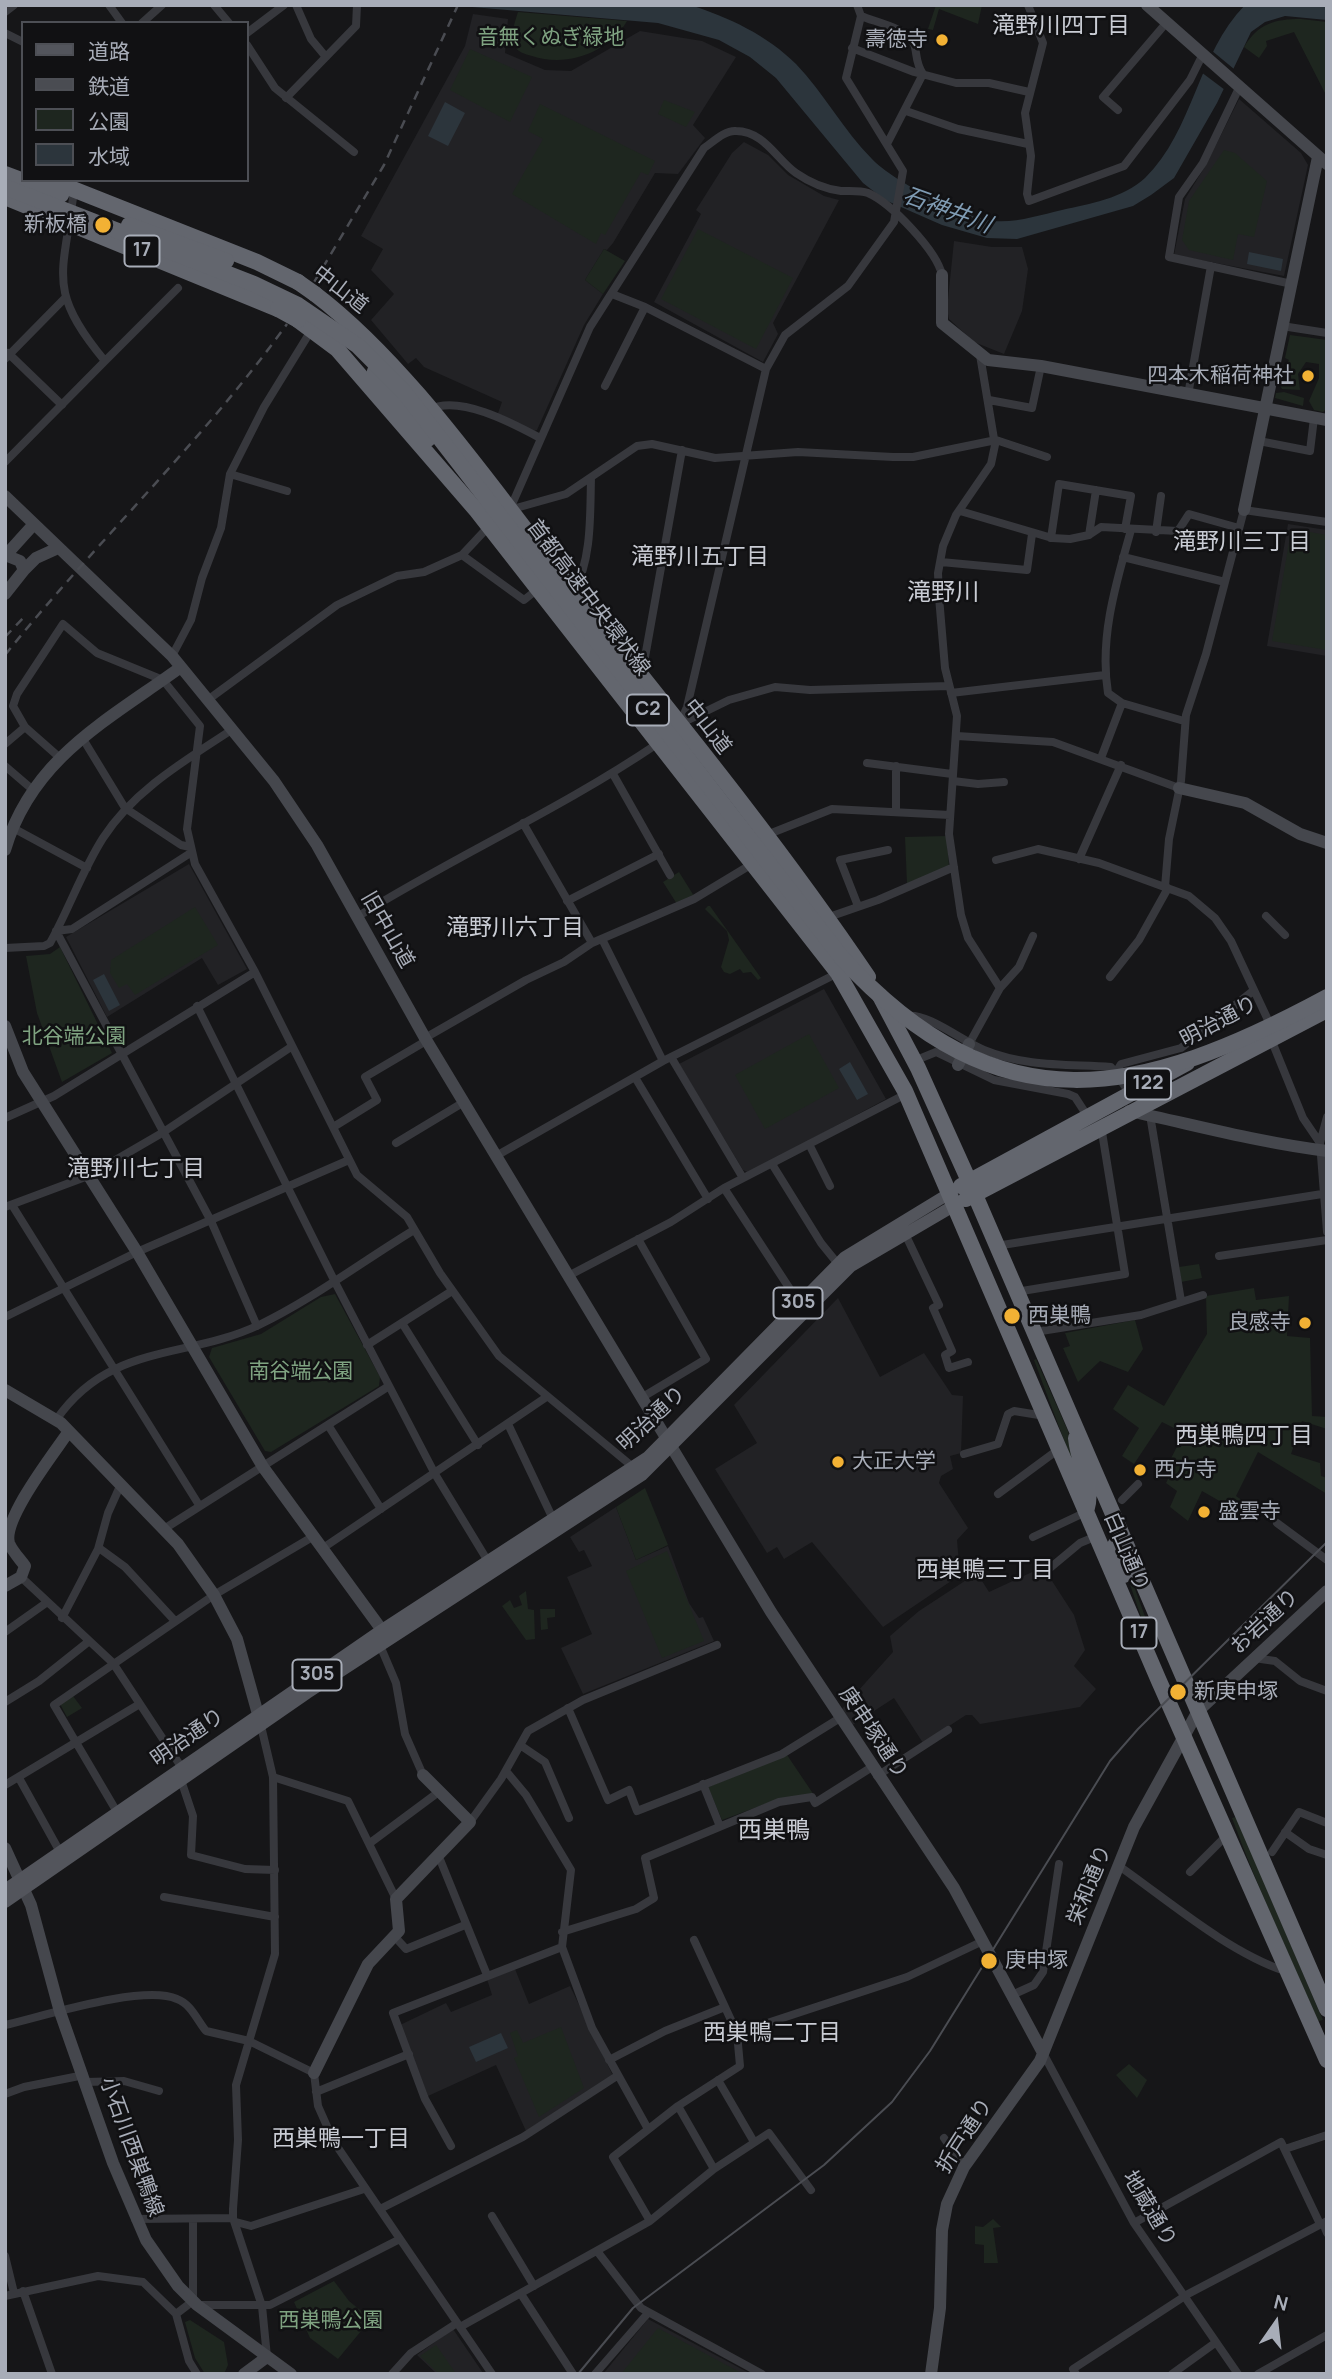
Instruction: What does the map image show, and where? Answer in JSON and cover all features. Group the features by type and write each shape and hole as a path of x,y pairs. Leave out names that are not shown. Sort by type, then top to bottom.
{"highway":[{"path":"5,177 198,250 282,288 333,325 398,399 463,494"},
{"name":"中山道","path":"30,182 50,186 203,241 298,282 361,334 510,509 679,724 867,975 914,1061 972,1188"},
{"name":"首都高速中央環状線","path":"5,188 254,284 314,314 358,346 404,393 842,958 884,1000 938,1041 971,1058 1017,1072 1071,1080 1123,1078 1194,1059 1282,1021 1327,998"},
{"name":"17","path":"5,197 278,309 312,329 368,384 539,587 657,744 838,973 870,1024 906,1094"},
{"name":"明治通り","path":"1137,1107 1268,1020 1327,988"},
{"name":"明治通り","path":"952,1199 1095,1122 1137,1107 1327,1010"},
{"name":"白山通り","path":"906,1094 1327,2060"},
{"name":"白山通り","path":"972,1188 1327,2009"},
{"path":"1074,1425 1078,1460 1092,1491 1086,1512"},
{"path":"1122,1535 1114,1547 1123,1572 1133,1619"}],"main road":[{"name":"明治通り","path":"382,1638 642,1475 668,1443 802,1306 838,1264 887,1230 952,1199"},
{"name":"明治通り","path":"802,1306 859,1260 952,1199"},
{"name":"明治通り","path":"5,1890 22,1884 668,1443"},
{"name":"明治通り","path":"5,1902 60,1852 117,1812 182,1774"}],"street":[{"path":"5,12 14,5"},
{"path":"109,5 121,21"},
{"path":"144,21 162,5"},
{"path":"214,5 227,21"},
{"path":"248,32 284,5"},
{"path":"296,5 311,39 326,57"},
{"path":"286,98 356,26 357,5"},
{"path":"679,724 687,707 766,369 785,335 848,286 896,211 903,176 888,142 846,78 861,16 857,5"},
{"path":"1028,5 1044,43 1025,113 1031,156 1027,194 1029,201 1124,166 1190,80 1205,56"},
{"path":"1110,977 1139,940 1167,888 1169,839 1179,788 1184,721 1244,510 1282,326 1322,161 1147,5"},
{"path":"861,16 908,36 915,44 915,59 923,74"},
{"path":"1118,110 1103,97 1167,22"},
{"path":"5,33 21,41"},
{"path":"248,48 275,88 354,152"},
{"path":"852,48 956,83 989,83 1029,92"},
{"path":"888,142 923,74"},
{"path":"1234,84 1203,163 1179,197 1169,257 1292,284"},
{"path":"906,111 958,129 1028,144"},
{"path":"510,509 590,327 704,148 734,130 748,133 774,149 796,173 818,185 868,194 896,211 930,248 942,275 942,323 980,355 1000,363 1041,366 1321,419 1310,451 1259,441"},
{"path":"73,194 70,223 61,259 65,298 78,328 106,361"},
{"path":"1188,395 1210,266"},
{"path":"5,462 178,288"},
{"path":"611,294 645,307 766,369"},
{"path":"62,405 7,355 65,298"},
{"path":"605,386 645,307"},
{"path":"1282,326 1327,333"},
{"path":"172,656 191,620 202,578 221,528 230,474 264,407 312,329"},
{"path":"980,355 996,440 991,464 946,536 939,597 950,690 957,716 950,815 961,915 968,938 1000,988"},
{"path":"989,400 1032,408 1041,366"},
{"path":"429,411 439,405 455,403 540,438"},
{"path":"209,699 337,604 397,576 424,572 463,555 489,525 510,509 566,494 637,446 652,444 715,458 745,458 798,452 913,457 996,440 1047,457"},
{"path":"642,677 682,450"},
{"path":"230,474 287,491"},
{"path":"575,592 582,578 591,478"},
{"path":"1051,538 1059,484 1130,496 1128,529 1107,626 1105,675 1108,693 1122,703 1184,721"},
{"path":"1089,535 1096,491"},
{"name":"旧中山道","path":"5,496 172,656 274,781 317,845 426,1040 570,1275 668,1443"},
{"path":"1156,532 1161,496"},
{"path":"1244,510 1327,522"},
{"path":"960,511 1051,538 1070,539 1089,535 1101,527 1156,532 1178,531 1189,514 1239,528"},
{"path":"24,570 20,561 6,555 34,524"},
{"path":"941,562 1027,570 1032,534"},
{"path":"5,594 36,558 58,548"},
{"path":"463,555 524,600 539,587"},
{"path":"1123,557 1225,582"},
{"path":"59,757 25,727 14,709 15,698 63,624 97,653 163,680 200,726 198,752 188,801 187,829 195,863 335,1126 357,1175 407,1217 453,1292 499,1356 545,1398 633,1467"},
{"path":"5,850 9,826 59,757 181,667"},
{"path":"679,724 729,699 775,687 810,690 950,690 1105,675"},
{"path":"1101,758 1122,703"},
{"path":"5,744 25,727"},
{"path":"5,948 44,946 56,931 103,838 125,808 160,777 233,729"},
{"path":"957,736 1053,743 1121,765 1179,788 1245,803 1300,834 1327,843"},
{"path":"83,738 125,808 191,849"},
{"path":"357,917 451,860 613,774 657,744"},
{"path":"867,763 896,766 978,784 1004,782"},
{"path":"1079,859 1121,765"},
{"path":"5,766 33,790"},
{"path":"896,766 896,812"},
{"path":"613,774 670,874"},
{"path":"764,836 826,810 950,815"},
{"path":"523,823 592,943"},
{"path":"9,826 87,868"},
{"path":"56,931 72,929 191,849"},
{"path":"996,860 1038,849 1079,859 1189,896 1216,918 1248,973 1253,991 1268,1020"},
{"path":"858,905 840,860 888,850"},
{"path":"567,901 659,854"},
{"path":"335,1126 377,1100 365,1077 526,980 564,962 592,943 694,899 752,864"},
{"path":"826,918 954,867"},
{"path":"1266,916 1285,935"},
{"path":"56,931 211,1221 257,1326"},
{"path":"958,1065 1000,988 1019,967 1033,936"},
{"path":"602,939 667,1060 743,1178"},
{"path":"5,1118 42,1102 255,972"},
{"path":"496,1156 667,1060 838,973"},
{"path":"1116,1072 1121,1064 1181,1048 1253,991"},
{"path":"197,1006 367,1345 435,1474 489,1563"},
{"path":"893,1019 916,1014 969,1044 1008,1058 1048,1066 1103,1067 1116,1072 1137,1107 1167,1219 1181,1301"},
{"path":"5,1026 23,1072 137,1252 262,1466 323,1548 382,1638 396,1683 405,1734 423,1775 470,1822"},
{"path":"1271,1040 1303,1118 1322,1148"},
{"path":"199,1505 8,1206 88,1176 237,1086 291,1047"},
{"path":"914,1061 936,1052 958,1065 994,1080 1075,1097 1095,1122 1125,1274 1016,1292"},
{"path":"1048,1066 1050,1091"},
{"path":"636,1079 708,1199"},
{"path":"570,1275 638,1240 724,1188 906,1094"},
{"path":"396,1143 464,1102"},
{"path":"1137,1107 1289,1148 1322,1148"},
{"path":"1327,1118 1322,1148 1322,1194 1327,1232"},
{"path":"809,1144 830,1186"},
{"path":"5,1317 137,1252 349,1160"},
{"path":"772,1164 821,1243 838,1264"},
{"path":"724,1188 802,1306"},
{"path":"996,1246 1322,1194"},
{"path":"56,1420 72,1396 112,1368 257,1326 415,1230"},
{"path":"638,1240 706,1359 641,1398"},
{"path":"908,1240 939,1305 933,1308 953,1351 945,1355 950,1368 968,1362"},
{"path":"1219,1256 1327,1240"},
{"path":"367,1345 453,1292"},
{"path":"1035,1332 1141,1315 1203,1295"},
{"path":"402,1323 478,1445"},
{"path":"164,1529 389,1386"},
{"path":"5,1390 56,1420 69,1431 164,1529 214,1595 237,1639 260,1720 273,1777 275,1954 236,2085 238,2140 235,2220 262,2306 267,2357 244,2374"},
{"path":"323,1548 545,1398"},
{"path":"964,1454 998,1444 1008,1414 1014,1411 1045,1416"},
{"path":"508,1424 554,1521"},
{"path":"328,1425 381,1509"},
{"path":"5,1586 21,1577 25,1566 9,1544 10,1526 16,1511 69,1431"},
{"name":"庚申塚通り","path":"668,1443 799,1657 930,1850 1043,2053"},
{"path":"998,1494 1059,1449"},
{"path":"62,1618 99,1548 108,1513 121,1484"},
{"path":"1122,1500 1138,1485"},
{"path":"1033,1537 1086,1512"},
{"path":"1277,1523 1327,1560"},
{"path":"117,1812 54,1705 214,1595 314,1536"},
{"path":"1050,1568 1080,1543 1097,1536"},
{"path":"99,1548 125,1567 176,1621"},
{"path":"21,1577 113,1663 182,1774 193,1816 191,1855 245,1869 275,1870"},
{"name":"お岩通り","path":"1185,1736 1198,1711 1327,1591"},
{"path":"5,1632 46,1603"},
{"path":"5,1690 8,1700 39,1681 88,1642"},
{"path":"396,1899 470,1822 506,1771 528,1731 568,1708 717,1645"},
{"path":"1254,1658 1275,1661 1300,1681 1327,1691"},
{"path":"5,1785 138,1705"},
{"path":"568,1708 608,1800 629,1790 638,1811 782,1754 840,1718"},
{"path":"562,1932 636,1909 654,1898 645,1858 719,1824 779,1802 812,1797 816,1803 948,1730"},
{"name":"栄和通り","path":"1043,2053 1134,1827 1185,1736"},
{"path":"520,1745 545,1762 569,1818"},
{"path":"506,1771 526,1795 570,1870 562,1947 592,2028 648,2129"},
{"path":"273,1777 348,1801 396,1899 400,1921 395,1937 368,1964 314,2073 316,2092 334,2143 492,2374"},
{"path":"19,1778 60,1852"},
{"path":"704,1784 719,1824"},
{"path":"370,1843 440,1791"},
{"path":"1272,1852 1299,1812 1327,1823"},
{"path":"1285,1832 1309,1849 1327,1855"},
{"path":"1190,1872 1228,1834"},
{"name":"小石川西巣鴨線","path":"5,1848 22,1884 60,2012 135,2219 158,2260 195,2303 290,2374"},
{"path":"439,1857 486,1975"},
{"path":"1012,1996 1034,1985 1042,1972 1059,1864"},
{"path":"1119,1866 1236,1945 1268,1965 1288,1972"},
{"path":"164,1897 275,1917"},
{"path":"395,1937 405,1948 465,1925"},
{"path":"650,2221 613,2157 678,2106 740,2066 737,2033 694,1940"},
{"path":"737,2033 906,1977 983,1941"},
{"path":"451,2146 425,2099 393,2013 562,1947"},
{"path":"5,2025 143,1994 174,1997 187,2005 206,2031 249,2041 314,2073"},
{"path":"609,2060 665,2031 725,2007"},
{"name":"折戸通り","path":"931,2374 940,2308 942,2230 947,2204 964,2167 1036,2068 1043,2053"},
{"name":"地蔵通り","path":"1043,2053 1134,2223 1238,2374"},
{"path":"316,2092 409,2054"},
{"path":"380,2209 523,2137 617,2076"},
{"path":"5,2094 24,2087 85,2079 124,2081 159,2091"},
{"path":"718,2080 754,2143"},
{"path":"678,2106 714,2169"},
{"path":"392,2374 411,2353 650,2221 714,2169 769,2133 811,2190"},
{"path":"1285,2149 1327,2135"},
{"path":"944,2138 964,2167"},
{"path":"1134,2223 1280,2142 1327,2233"},
{"path":"135,2219 235,2220 251,2226 365,2189"},
{"path":"492,2216 534,2286"},
{"path":"193,2219 195,2303"},
{"path":"1076,2374 1073,2369 1183,2297 1323,2223"},
{"path":"176,2314 195,2303 262,2306 400,2239"},
{"path":"597,2251 636,2302 648,2313 762,2374"},
{"path":"5,2256 14,2293 52,2374"},
{"path":"14,2293 98,2276 143,2282 176,2314 190,2361 197,2374"},
{"path":"521,2294 573,2374"},
{"path":"595,2374 648,2313"},
{"path":"1258,2374 1327,2335"},
{"path":"1172,2374 1215,2343"}],"shaded area":[{"path":"473,14 508,19 505,53 545,70 571,71 640,31 702,41 736,57 693,125 705,138 678,174 655,173 613,243 607,250 604,249 585,280 603,294 584,325 537,430 534,431 497,416 502,402 424,367 416,358 408,364 371,320 394,294 371,270 383,249 361,236 465,46"},
{"path":"1239,99 1301,153 1308,165 1284,276 1174,255 1185,199 1206,165"},
{"path":"744,142 768,155 788,175 824,196 839,200 773,323 778,334 763,362 654,302 701,214 696,210 732,153"},
{"path":"954,241 992,247 1022,247 1028,269 1022,311 1004,354 974,342 949,319 947,309"},
{"path":"1288,524 1327,530 1327,656 1267,646"},
{"path":"189,864 247,969 218,985 202,958 107,1017 66,937"},
{"path":"824,989 886,1099 749,1173 743,1170 679,1064"},
{"name":"大正大学","path":"838,1298 880,1377 924,1353 952,1395 963,1396 961,1453 950,1456 953,1469 941,1476 939,1483 968,1528 957,1540 960,1575 883,1627 812,1542 784,1559 777,1547 767,1553 715,1469 757,1443 734,1405"},
{"path":"616,1507 636,1560 668,1546 689,1603 699,1618 703,1617 714,1641 583,1694 561,1648 592,1634 567,1577 592,1566 584,1550 579,1552 570,1537"},
{"path":"1043,1567 1074,1615 1085,1650 1074,1666 1096,1689 1080,1707 980,1724 972,1715 966,1715 923,1743 894,1698 851,1726 840,1711 893,1652 890,1636 919,1611 977,1573 989,1592"},
{"path":"515,1969 529,2004 570,1986 613,2076 526,2131 496,2065 428,2096 400,2025 446,2003 451,2012 492,1995 487,1979"},
{"path":"648,2319 751,2374 603,2374"},
{"path":"453,2329 483,2373 437,2374 417,2355"}],"green space":[{"path":"936,5 982,5 978,24 939,9 933,30 928,29"},
{"name":"音無くぬぎ緑地","path":"518,12 627,21 609,41 586,55 559,60 545,59 519,51 515,47 513,33"},
{"path":"1301,19 1327,22 1327,97 1294,32 1266,41 1267,46 1259,58 1244,47 1255,33 1268,24"},
{"path":"470,49 532,77 510,122 450,90"},
{"path":"664,100 695,112 686,127 658,114"},
{"path":"540,104 655,161 648,175 641,172 605,235 601,233 596,244 512,194 543,139 528,131"},
{"path":"1224,150 1235,153 1267,181 1254,237 1238,234 1233,260 1189,250 1182,240 1189,201"},
{"path":"698,229 793,278 756,349 661,299"},
{"path":"604,249 625,261 603,294 585,280"},
{"path":"1290,335 1327,340 1327,408 1323,412 1314,410 1309,401 1319,378 1319,364 1306,362 1298,374 1300,390 1282,389 1277,380 1289,360 1285,358"},
{"path":"1284,392 1304,398 1303,406 1275,398 1276,393"},
{"path":"1298,530 1327,535 1327,650 1272,641 1290,537"},
{"path":"947,836 949,867 907,884 905,837"},
{"path":"679,872 694,896 677,904 663,882"},
{"path":"710,906 761,978 758,980 751,972 743,973 740,969 730,974 724,972 721,967 729,940 727,931 705,909"},
{"path":"195,907 218,945 135,995 127,984 119,988 110,973 111,960"},
{"name":"北谷端公園","path":"60,947 112,1053 62,1082 37,1013 26,956 50,954"},
{"path":"809,1034 839,1088 765,1129 735,1075"},
{"path":"1199,1264 1202,1278 1181,1282 1179,1267"},
{"path":"1254,1288 1256,1300 1289,1296 1287,1336 1310,1338 1312,1416 1327,1417 1327,1429 1302,1421 1291,1454 1320,1463 1321,1476 1327,1478 1327,1494 1258,1452 1236,1496 1250,1506 1246,1516 1202,1491 1188,1521 1170,1507 1177,1491 1166,1483 1169,1477 1163,1474 1184,1433 1162,1422 1134,1464 1122,1456 1139,1428 1113,1409 1128,1385 1164,1406 1207,1334 1206,1296"},
{"name":"南谷端公園","path":"335,1294 380,1377 379,1386 271,1452 265,1451 209,1357 212,1348 261,1334 321,1297"},
{"path":"1135,1320 1143,1349 1128,1372 1100,1361 1078,1382 1063,1348 1070,1346 1065,1333"},
{"path":"1036,1359 1068,1431 1074,1457 1071,1459 1034,1360"},
{"path":"645,1488 668,1545 636,1560 616,1507"},
{"path":"667,1551 704,1641 662,1658 626,1571"},
{"path":"1126,1573 1129,1573 1150,1630 1146,1631"},
{"path":"526,1591 528,1609 534,1610 535,1639 526,1640 502,1606 510,1600 514,1608 522,1605 519,1596"},
{"path":"540,1609 555,1609 555,1617 547,1618 548,1629 541,1630"},
{"path":"73,1696 82,1708 67,1717 60,1704"},
{"path":"787,1755 814,1795 776,1800 722,1820 708,1787"},
{"path":"1236,1817 1323,2020 1318,2021 1263,1895 1232,1818"},
{"path":"561,2027 584,2088 539,2117 514,2058 518,2056 510,2033 517,2030 523,2043"},
{"path":"1129,2064 1147,2080 1137,2098 1116,2075"},
{"path":"993,2219 1001,2227 993,2228 998,2263 984,2263 984,2245 975,2244 975,2226 983,2227"},
{"name":"西巣鴨公園","path":"334,2281 349,2301 371,2319 338,2359 310,2338 294,2302"},
{"path":"190,2320 224,2342 228,2365 224,2374 205,2374 195,2358 185,2322"},
{"path":"658,2328 743,2374 621,2374"},
{"path":"436,2345 455,2372 439,2374 420,2356"}],"water":[{"name":"石神井川","path":"449,5 690,5 719,15 773,44 796,64 862,148 882,168 947,205 994,221 1028,218 1083,205 1106,199 1137,185 1161,159 1175,138 1216,46 1245,5 1327,5 1327,20 1285,16 1265,22 1251,32 1217,103 1174,178 1151,195 1133,206 1017,239 987,238 942,225 885,200 863,183 776,78 750,57 719,40 658,23"},
{"path":"445,102 465,113 448,146 428,136"},
{"path":"1249,252 1283,259 1281,271 1247,264"},
{"path":"104,974 120,1005 109,1011 93,980"},
{"path":"850,1062 868,1094 857,1100 839,1069"},
{"path":"501,2033 508,2048 476,2062 469,2047"}],"pier":[{"path":"1211,50 1234,69 1225,90 1201,72"}],"tram line":[{"path":"578,2374 633,2308 824,2165 892,2102 930,2051 1110,1761 1138,1729 1327,1542"}],"railway":[{"path":"298,309 384,165 458,5"},
{"path":"5,655 220,410 287,324"},
{"path":"5,637 27,614"}],"place":[{"name":"壽徳寺","path":"942,40"},
{"name":"新板橋","path":"103,225"},
{"name":"四本木稲荷神社","path":"1308,376"},
{"name":"西巣鴨","path":"1012,1316"},
{"name":"良感寺","path":"1305,1323"},
{"name":"大正大学","path":"838,1462"},
{"name":"西方寺","path":"1140,1470"},
{"name":"盛雲寺","path":"1204,1512"},
{"name":"新庚申塚","path":"1178,1692"},
{"name":"庚申塚","path":"989,1961"}],"district":[{"name":"滝野川四丁目","path":"1061,27"},
{"name":"滝野川三丁目","path":"1242,543"},
{"name":"滝野川五丁目","path":"700,558"},
{"name":"滝野川","path":"943,593"},
{"name":"滝野川六丁目","path":"515,929"},
{"name":"滝野川七丁目","path":"136,1170"},
{"name":"西巣鴨四丁目","path":"1244,1437"},
{"name":"西巣鴨三丁目","path":"985,1571"},
{"name":"西巣鴨","path":"774,1831"},
{"name":"西巣鴨二丁目","path":"772,2034"},
{"name":"西巣鴨一丁目","path":"341,2140"}]}
